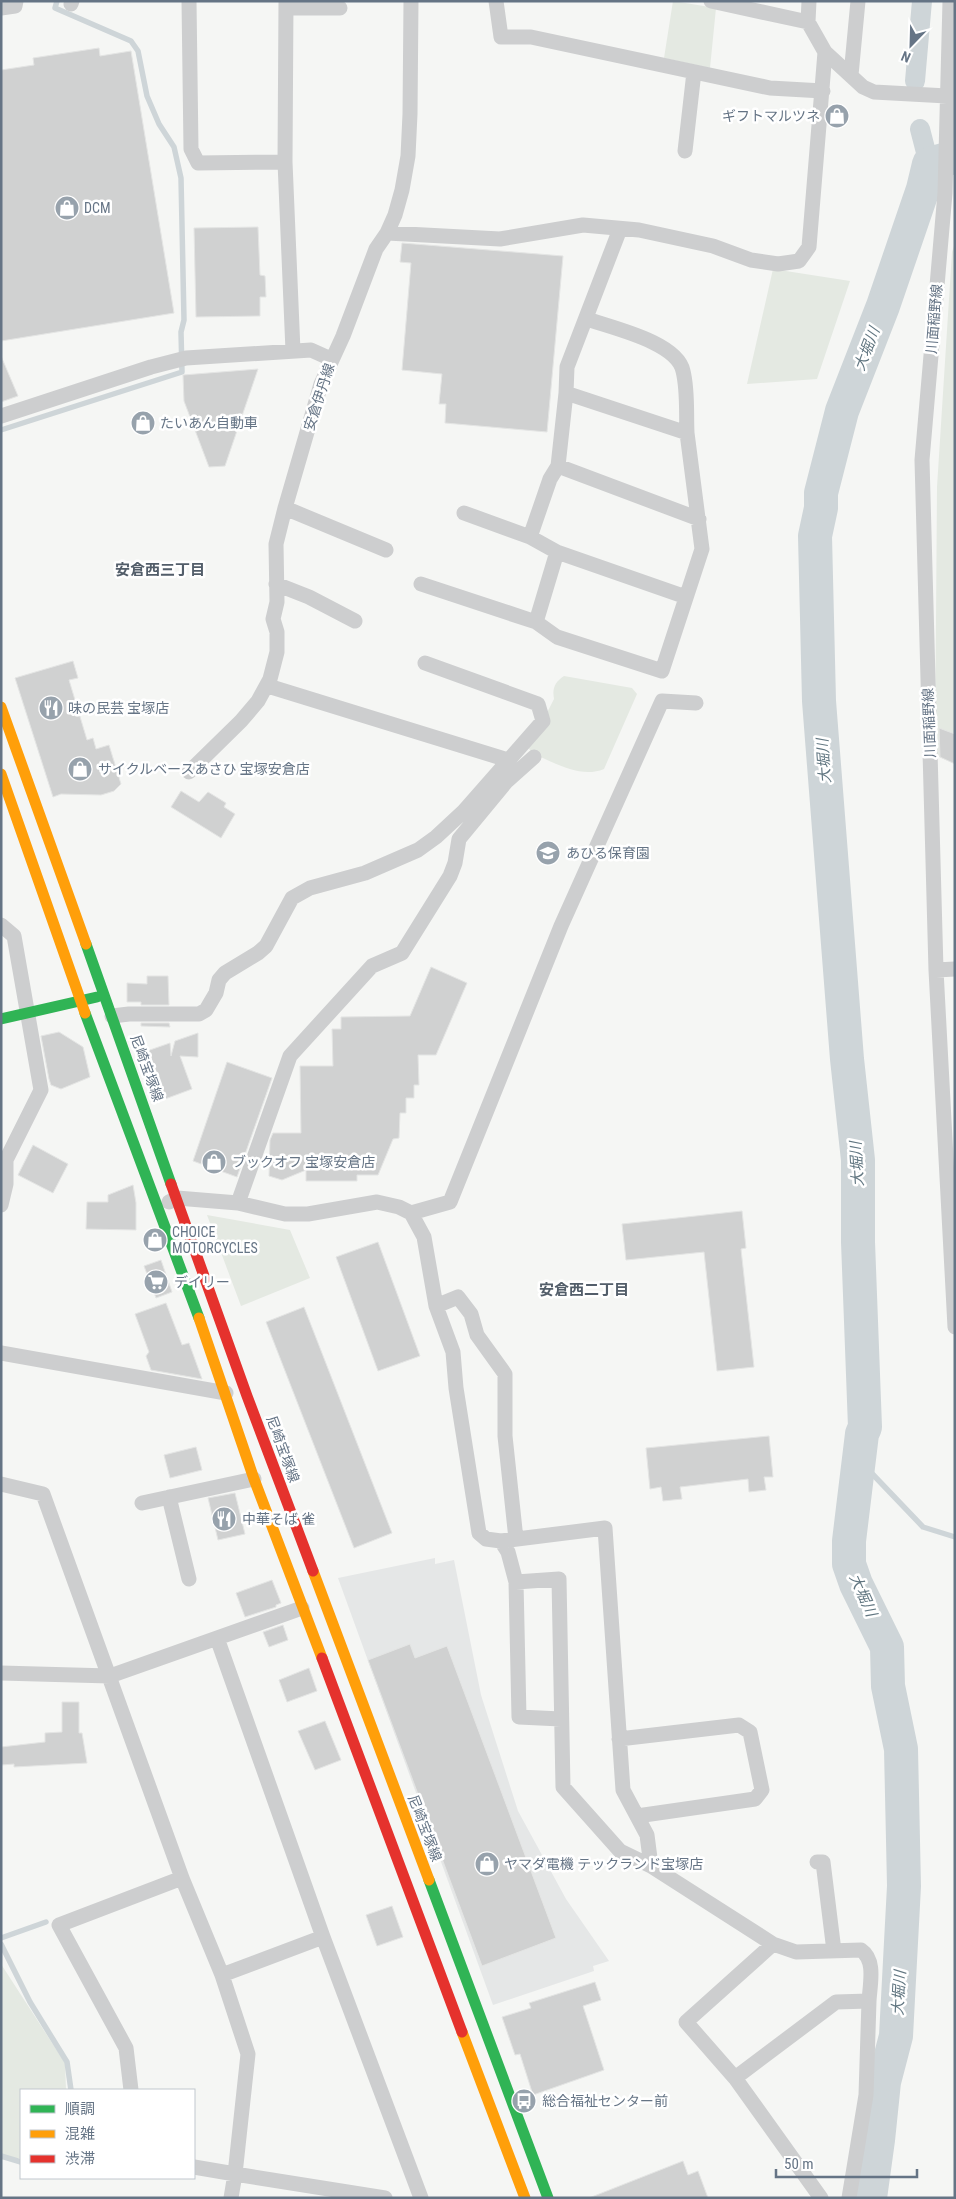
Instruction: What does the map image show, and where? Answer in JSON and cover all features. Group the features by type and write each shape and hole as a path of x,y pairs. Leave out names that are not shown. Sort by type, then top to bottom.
{"main road":[{"name":"尼崎宝塚線","path":"1,707 258,1424 548,2198"},
{"path":"1,774 80,1002 159,1207 226,1393 254,1478 525,2198"},
{"path":"1,1019 104,995"}],"street":[{"path":"1,8 15,6 16,1"},
{"path":"189,1 191,149 198,163 285,162"},
{"name":"安倉伊丹線","path":"189,772 241,721 268,686 277,652 277,632 273,619 277,602 276,544 285,508 321,384 344,336 376,249 395,215 402,190 408,156 411,1"},
{"path":"496,1 501,37 531,37 770,88 823,91"},
{"path":"711,1 808,22"},
{"path":"809,1 808,22 825,52 863,87 874,92 947,96"},
{"path":"852,76 858,1"},
{"name":"川面稲野線","path":"950,1 947,96 949,124 948,190 922,460 936,970 948,1056 955,1327"},
{"path":"293,351 285,162 286,5 340,8"},
{"path":"386,233 500,239 582,225 639,230 713,246 750,260 778,264 799,261 809,248 825,52"},
{"path":"686,152 694,72"},
{"path":"530,537 550,479 558,466 568,367 620,229"},
{"path":"421,584 536,622 557,637 662,671 702,549 688,434 684,370 679,360 669,351 587,319"},
{"path":"1,416 151,367 186,358 310,350 332,359"},
{"path":"566,393 688,434"},
{"path":"558,466 698,519"},
{"path":"285,508 386,550"},
{"path":"464,513 530,537 558,552 686,597"},
{"path":"536,622 558,552"},
{"path":"276,584 309,597 355,621"},
{"path":"112,1016 129,1014 199,1014 206,1010 216,993 219,980 225,973 266,946 292,898 310,888 365,873 418,850 436,837 464,811 543,721 538,704 424,663"},
{"path":"268,686 508,760"},
{"path":"411,1213 450,1202 454,1196 561,926 662,701 696,703"},
{"path":"238,1203 290,1056 372,966 402,953 450,876 455,863 459,839 506,782 534,757"},
{"path":"1,925 7,938 27,1014 41,1090 4,1160 6,1184 1,1205"},
{"path":"936,970 955,969"},
{"path":"159,1207 177,1198 238,1203 284,1214 308,1214 377,1202 399,1207 411,1213 424,1238 436,1306 452,1352 456,1388 480,1532 486,1539 509,1540 605,1528 623,1790 647,1835 651,1866"},
{"path":"436,1306 458,1297 471,1314 477,1335 505,1374 508,1552 516,1582 519,1717 561,1719"},
{"path":"1,1353 226,1393"},
{"path":"142,1503 254,1478"},
{"path":"1,1484 43,1494 182,1878 222,1975 248,2054 231,2198"},
{"path":"168,1497 189,1579"},
{"path":"516,1582 559,1579 563,1787 620,1851 651,1866 773,1944 796,1952 861,1950 867,1954 871,1961 866,2095 849,2198"},
{"path":"1,1674 110,1676 302,1608"},
{"path":"217,1638 323,1937 421,2198"},
{"path":"619,1739 739,1726 750,1732 762,1790 755,1800 637,1816"},
{"path":"823,1862 834,1951"},
{"path":"131,2089 126,2048 59,1925 182,1878"},
{"path":"222,1975 323,1937"},
{"path":"773,1944 686,2022 735,2078 821,2198"},
{"path":"735,2078 836,2002 869,2000"},
{"path":"195,2167 385,2198"}],"shaded area":[{"path":"673,1 716,8 710,68 664,58"},
{"path":"955,243 955,764 935,755 937,487 952,252"},
{"path":"773,269 850,281 817,379 747,384"},
{"path":"564,676 632,688 637,694 604,769 595,772 576,771 531,753 529,748 554,699 553,692 555,686"},
{"path":"207,1215 290,1230 310,1278 241,1306"},
{"path":"435,1558 435,1564 454,1560 481,1695 518,1811 566,1899 609,1961 593,1966 594,1971 493,2005 338,1578"},
{"path":"1,1964 65,2063 66,2089 20,2089 20,2158 1,2159"}],"building":[{"path":"99,48 100,56 131,51 174,313 1,341 1,70 34,65 33,58"},
{"path":"258,227 260,275 265,276 266,297 260,297 260,316 196,317 194,228"},
{"path":"402,243 563,256 547,432 445,423 446,404 439,404 442,374 402,370 411,263 400,262"},
{"path":"1,356 18,396 1,402"},
{"path":"258,369 225,466 209,467 184,401 183,375"},
{"path":"73,661 78,678 69,680 87,740 93,738 96,749 109,745 121,784 114,791 101,795 61,794 53,797 15,678"},
{"path":"939,728 955,734 955,764 940,757"},
{"path":"181,791 199,802 208,792 226,803 224,807 235,814 221,838 171,807"},
{"path":"431,967 467,983 436,1055 418,1055 419,1085 414,1085 414,1098 406,1098 406,1113 400,1113 399,1138 393,1139 378,1175 357,1175 357,1181 306,1181 306,1170 282,1180 269,1176 270,1140 273,1133 301,1133 300,1066 333,1066 332,1029 341,1029 341,1017 410,1016"},
{"path":"147,976 168,976 169,1005 141,1005 141,1002 127,1002 127,983 147,984"},
{"path":"141,1023 169,1023 170,1027 141,1026"},
{"path":"59,1032 83,1047 90,1077 61,1089 51,1085 41,1036"},
{"path":"198,1033 198,1057 180,1056 192,1089 165,1099 147,1051 170,1043 171,1056 175,1041"},
{"path":"227,1062 272,1078 237,1177 193,1161"},
{"path":"33,1145 68,1164 53,1193 18,1175"},
{"path":"133,1185 136,1203 136,1230 86,1229 87,1202 108,1202 108,1195"},
{"path":"742,1211 746,1248 741,1249 754,1367 717,1371 704,1252 626,1260 622,1224"},
{"path":"378,1242 420,1356 378,1371 336,1257"},
{"path":"161,1260 172,1292 156,1298 144,1266"},
{"path":"166,1303 182,1345 189,1343 202,1379 151,1370 146,1356 149,1352 135,1314"},
{"path":"304,1307 392,1533 354,1548 266,1322"},
{"path":"769,1436 773,1477 764,1477 766,1490 749,1492 748,1479 680,1487 682,1499 663,1501 661,1487 650,1489 646,1448"},
{"path":"196,1447 202,1470 170,1478 164,1455"},
{"path":"235,1493 245,1534 218,1540 208,1498"},
{"path":"272,1580 281,1603 276,1605 276,1607 245,1617 236,1593"},
{"path":"283,1625 288,1640 269,1647 263,1632"},
{"path":"410,1644 415,1658 447,1646 556,1938 482,1966 368,1660"},
{"path":"309,1668 317,1691 287,1702 279,1680"},
{"path":"62,1702 79,1702 79,1733 82,1733 87,1763 14,1767 14,1764 1,1765 1,1747 45,1742 45,1733 62,1732"},
{"path":"325,1721 341,1760 315,1770 298,1731"},
{"path":"392,1906 403,1937 377,1946 366,1915"},
{"path":"595,1982 601,2000 583,2006 604,2070 533,2095 520,2054 515,2055 502,2017 531,2008 529,2003"},
{"path":"683,2161 688,2175 698,2171 708,2198 589,2198"}],"waterway":[{"path":"1,430 182,372 181,332 184,320 181,178 174,147 159,124 147,96 138,51 131,41 55,8 57,1"},
{"path":"915,81 922,1"},
{"path":"920,129 929,164"},
{"name":"大堀川","path":"870,2198 884,2082 896,2036 904,1886 901,1749 888,1686 887,1647 856,1584 849,1564 849,1541 862,1434 865,1427 858,1242 858,1160 847,1059 819,701 815,536 821,508 821,493 842,411 883,306 923,189 929,164 955,157"},
{"path":"860,1461 923,1527 955,1537"},
{"path":"1,1938 46,1922"},
{"path":"1,1944 30,2002 67,2062 71,2089"},
{"path":"1,2156 20,2162"}],"traffic: fast":[{"path":"86,944 171,1184"},
{"path":"1,1019 97,997"},
{"path":"85,1013 199,1318"},
{"path":"429,1880 548,2198"}],"traffic: slow":[{"path":"1,707 86,944"},
{"path":"1,774 85,1013"},
{"path":"199,1318 254,1479 322,1658"},
{"path":"313,1571 429,1880"},
{"path":"462,2032 525,2198"}],"traffic: jam":[{"path":"171,1184 247,1396 313,1571"},
{"path":"322,1658 462,2032"}],"place":[{"name":"ギフトマルツネ","path":"837,116"},
{"name":"DCM","path":"67,208"},
{"name":"たいあん自動車","path":"143,423"},
{"name":"味の民芸 宝塚店","path":"51,708"},
{"name":"サイクルベースあさひ 宝塚安倉店","path":"80,769"},
{"name":"あひる保育園","path":"548,853"},
{"name":"ブックオフ 宝塚安倉店","path":"214,1162"},
{"name":"CHOICE MOTORCYCLES","path":"155,1240"},
{"name":"デイリー","path":"156,1282"},
{"name":"中華そば 雀","path":"224,1519"},
{"name":"ヤマダ電機 テックランド宝塚店","path":"487,1864"},
{"name":"総合福祉センター前","path":"524,2101"}],"district":[{"name":"安倉西三丁目","path":"160,570"},
{"name":"安倉西二丁目","path":"584,1290"}]}
